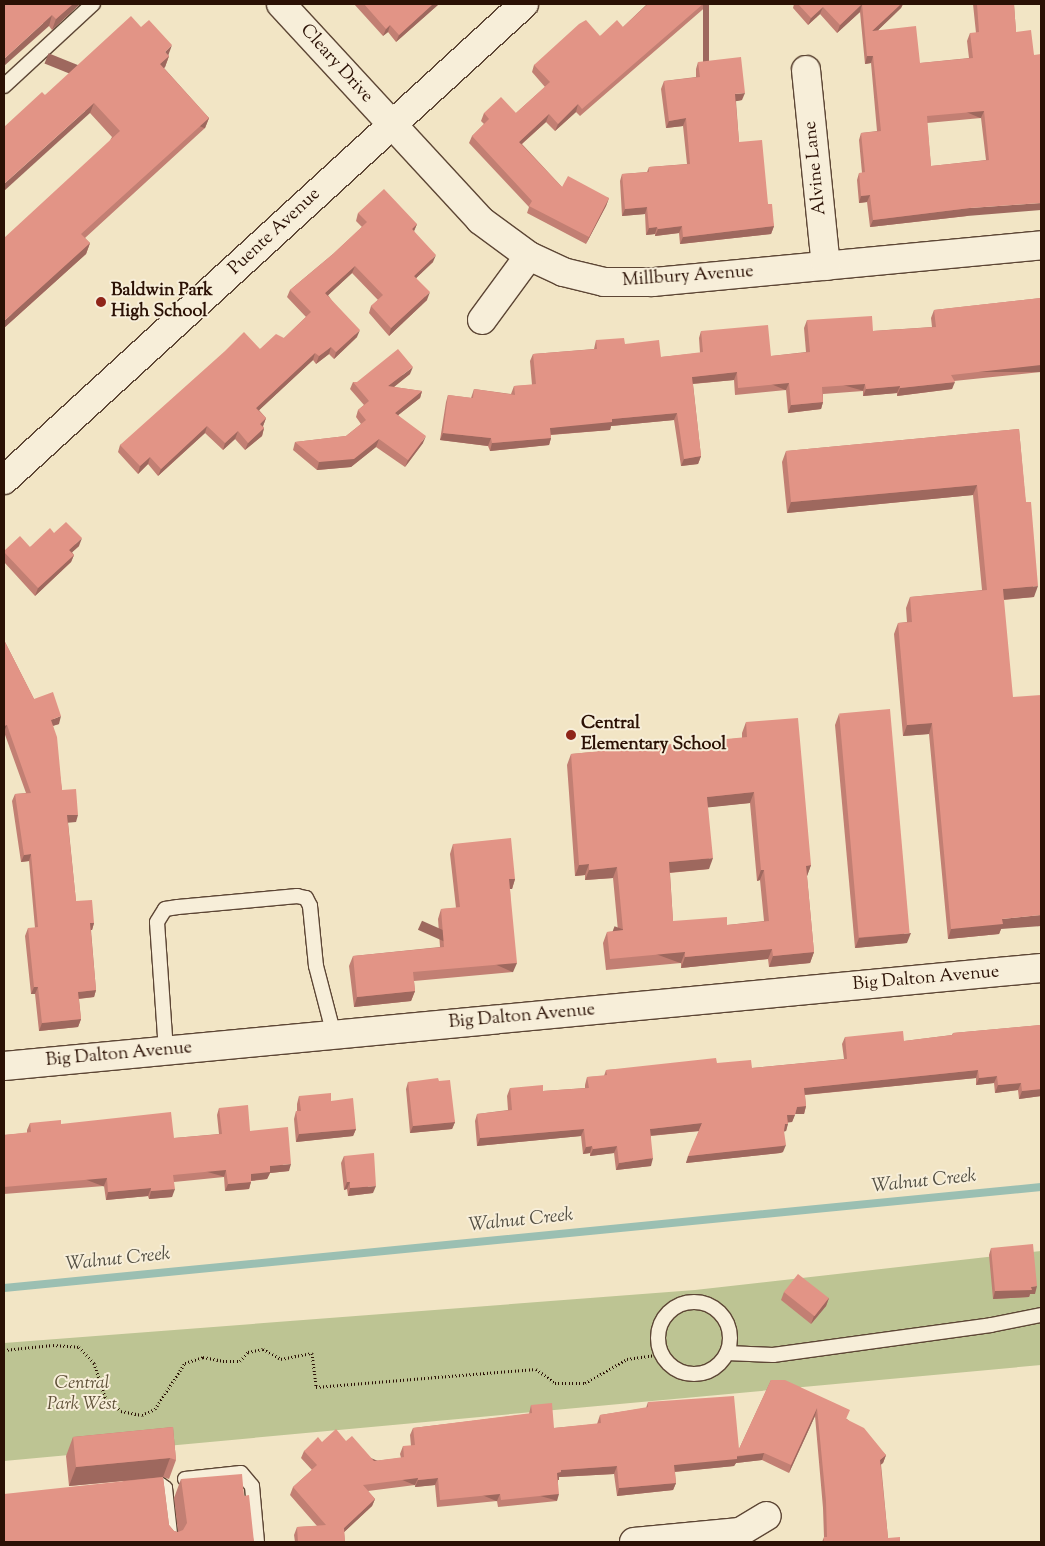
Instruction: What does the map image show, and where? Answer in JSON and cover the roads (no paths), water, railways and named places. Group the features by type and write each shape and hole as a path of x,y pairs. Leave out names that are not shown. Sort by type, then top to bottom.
{"street":[{"name":"Cleary Drive","path":"281,4 392,124"},
{"name":"Puente Avenue","path":"4,480 524,4"},
{"name":"Alvine Lane","path":"806,70 826,266"},
{"name":"Millbury Avenue","path":"392,124 480,220 529,256 563,272 604,282 653,282 1041,245"},
{"path":"482,320 529,256"},
{"name":"Big Dalton Avenue","path":"4,1066 1041,968"},
{"path":"634,1542 740,1532 768,1516 763,1542"}],"lane":[{"path":"4,86 93,4"},
{"path":"166,1050 158,922 165,909 298,896 306,898 310,906 316,966 334,1035"},
{"path":"697,1302 718,1310 730,1330 730,1342 727,1353 720,1364 711,1370 699,1374 687,1373 676,1369 663,1354 658,1339 660,1327 666,1316 674,1308 685,1303 697,1302"},
{"path":"727,1353 773,1355 991,1325 1041,1315"},
{"path":"184,1479 241,1473 252,1486 257,1542"},
{"path":"132,1488 161,1485 165,1488 171,1542"}],"waterway":[{"name":"Walnut Creek","path":"4,1288 1041,1187"}],"place":[{"name":"Baldwin Park High School","path":"101,302"},
{"name":"Central Elementary School","path":"571,735"}],"park label":[{"name":"Central Park West","path":"82,1395"}]}
